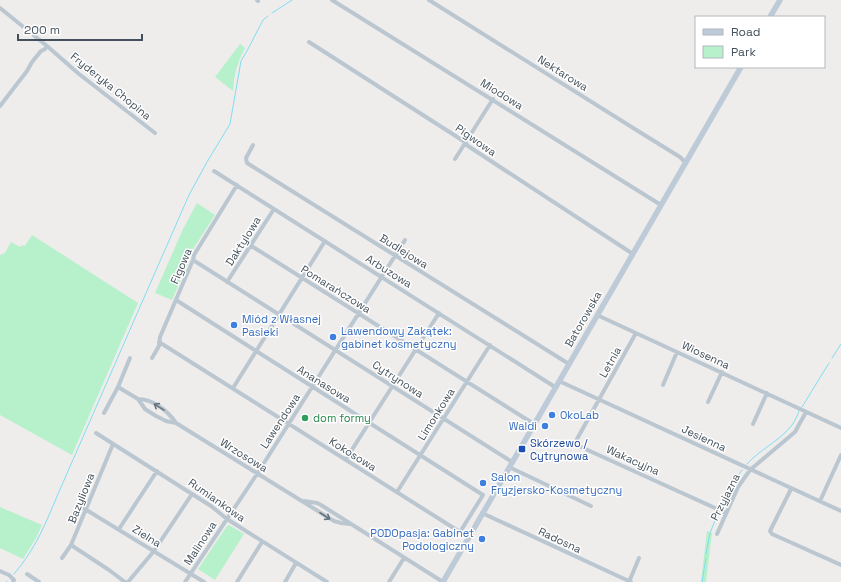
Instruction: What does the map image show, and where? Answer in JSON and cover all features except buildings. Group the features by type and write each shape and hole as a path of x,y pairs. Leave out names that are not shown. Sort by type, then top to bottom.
{"street":[{"name":"Miodowa","path":"332,0 661,205"},
{"name":"Nektarowa","path":"429,0 680,157 686,163"},
{"path":"771,16 780,0"},
{"name":"Fryderyka Chopina","path":"0,8 79,74 155,133"},
{"name":"Pigwowa","path":"309,42 465,142 468,146 633,254"},
{"path":"0,106 27,71 32,62 47,46"},
{"name":"Batorowska","path":"443,582 740,68"},
{"path":"455,159 493,99"},
{"name":"Budlejowa","path":"253,145 245,160 247,163 568,364"},
{"name":"Arbuzowa","path":"214,171 556,387"},
{"name":"Figowa","path":"152,358 159,346 160,337 194,255 237,186"},
{"name":"Daktylowa","path":"228,282 274,209"},
{"name":"Lawendowa","path":"257,474 405,240"},
{"path":"233,388 325,241"},
{"name":"Pomarańczowa","path":"250,245 534,424"},
{"name":"Cytrynowa","path":"193,260 392,386 510,465 591,506"},
{"name":"Ananasowa","path":"176,300 483,495"},
{"path":"346,459 438,313"},
{"name":"Wiosenna","path":"597,315 841,428"},
{"name":"Letnia","path":"599,400 636,333"},
{"name":"Kokosowa","path":"159,342 460,532 483,495"},
{"name":"Limonkowa","path":"397,492 490,346"},
{"path":"663,385 677,352"},
{"path":"104,413 118,387 130,358"},
{"path":"708,402 722,372"},
{"name":"Jesienna","path":"559,381 841,511"},
{"name":"Wrzosowa","path":"118,387 138,399 145,409 156,416 166,421 176,423 334,521 350,524 443,582"},
{"path":"753,424 767,393"},
{"name":"Wrzosowa","path":"138,399 145,399 169,413 176,423"},
{"name":"Wakacyjna","path":"599,400 577,438 577,443 581,447 726,513"},
{"path":"750,470 795,432 806,412"},
{"name":"Rumiankowa","path":"96,433 211,506 227,519 262,542 327,582"},
{"name":"Bazyliowa","path":"62,558 71,545 113,444"},
{"path":"820,502 841,455"},
{"name":"Przyjazna","path":"717,534 738,486 750,470"},
{"path":"119,529 157,471"},
{"name":"Malinowa","path":"185,582 257,474"},
{"path":"791,489 770,531 772,534 841,565"},
{"path":"128,582 154,551 192,494"},
{"name":"Zielna","path":"80,506 204,582"},
{"name":"Radosna","path":"482,513 630,582"},
{"path":"237,582 262,542"},
{"path":"71,545 125,582"},
{"path":"389,582 404,558"},
{"path":"630,582 639,558"},
{"path":"284,582 296,563"},
{"path":"0,571 9,575 14,581"},
{"path":"27,574 39,582"}],"green space":[{"path":"240,44 245,48 236,69 233,91 215,77"},
{"path":"197,203 215,215 188,257 188,263 172,300 155,293 183,229"},
{"path":"32,235 138,303 72,455 0,415 0,255 5,253 11,242 20,247 22,245 25,246"},
{"path":"0,507 42,525 23,559 0,548"},
{"path":"229,525 244,534 215,580 198,569"},
{"path":"707,531 712,533 706,582 701,582"}],"waterway":[{"path":"272,13 292,0"},
{"path":"14,574 28,555 44,526 189,195 230,124 241,61 263,20 268,16"},
{"path":"832,358 841,344"},
{"path":"802,407 829,363"},
{"path":"747,464 787,431 794,422 799,411"},
{"path":"720,508 730,487 742,470"},
{"path":"706,554 710,533 718,513"},
{"path":"702,582 706,558"}],"place":[{"name":"Miód z Własnej Pasieki","path":"234,325"},
{"name":"Lawendowy Zakątek: gabinet kosmetyczny","path":"333,337"},
{"name":"OkoLab","path":"552,415"},
{"name":"dom formy","path":"305,418"},
{"name":"Waldi","path":"545,426"},
{"name":"Skórzewo / Cytrynowa","path":"522,449"},
{"name":"Salon Fryzjersko-Kosmetyczny","path":"483,483"},
{"name":"PODOpasja: Gabinet Podologiczny","path":"482,539"}]}
